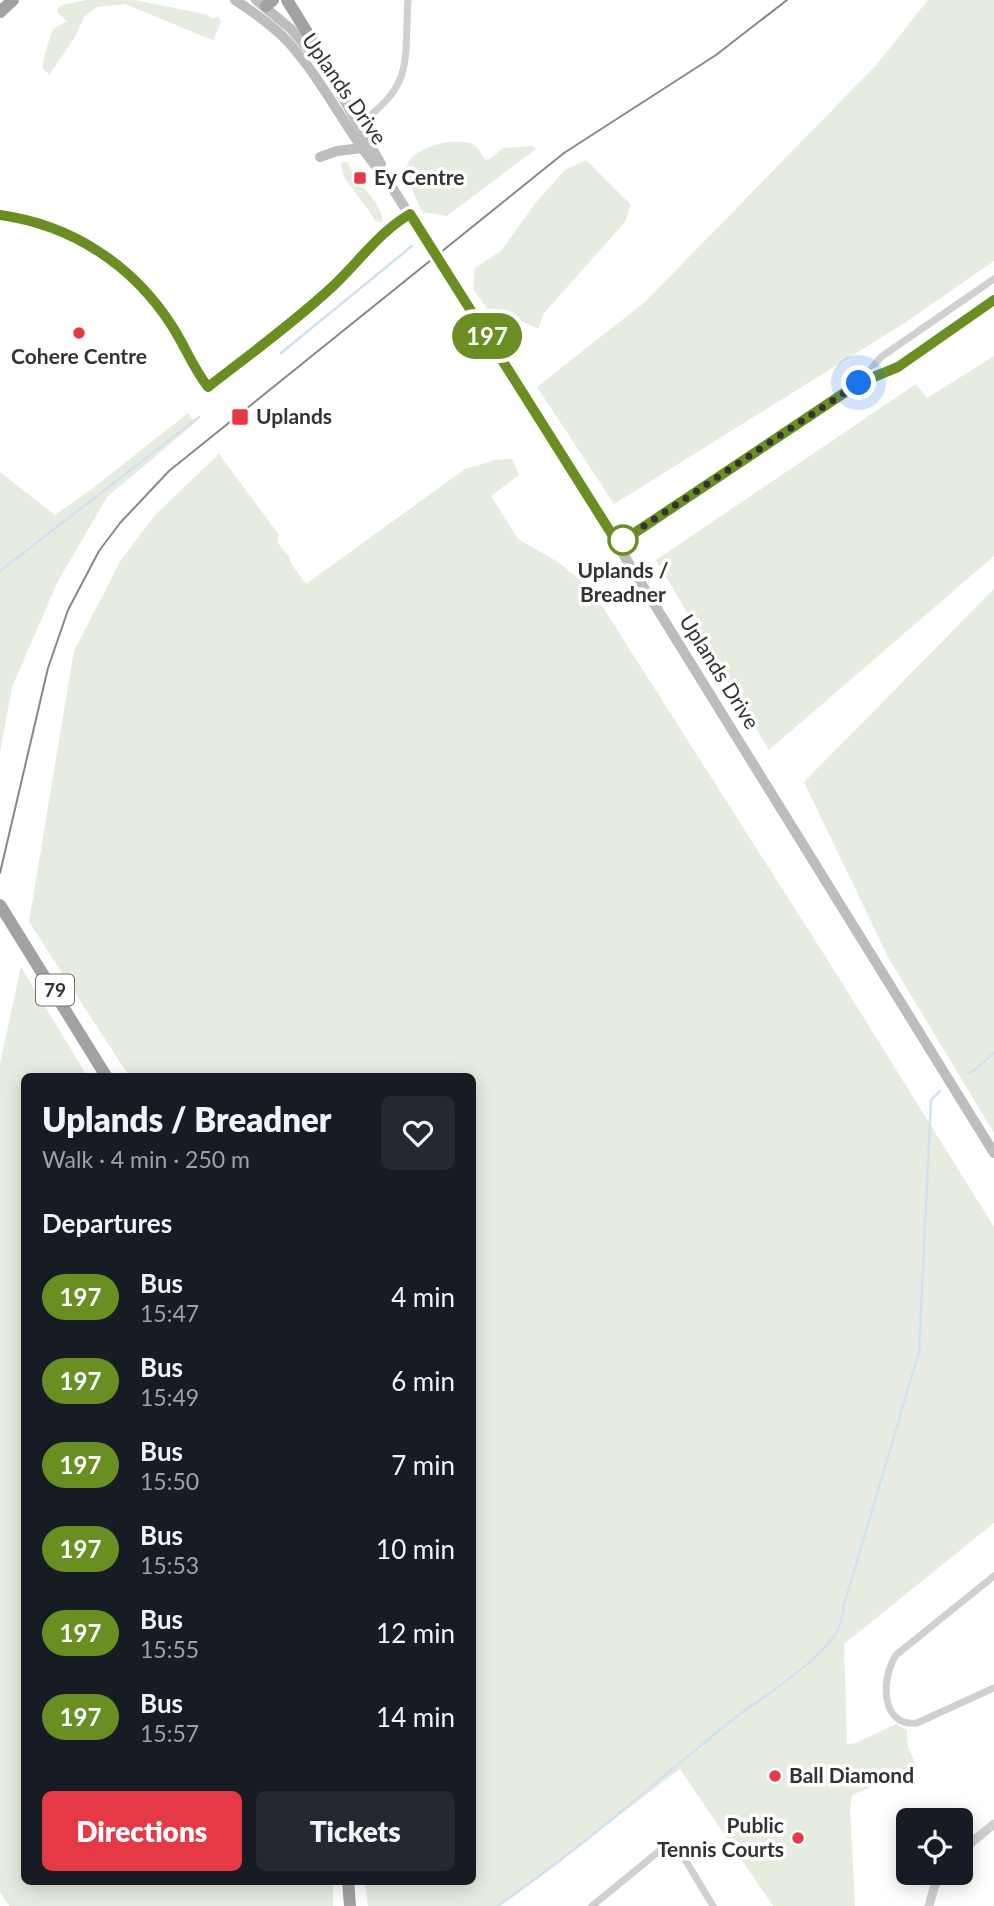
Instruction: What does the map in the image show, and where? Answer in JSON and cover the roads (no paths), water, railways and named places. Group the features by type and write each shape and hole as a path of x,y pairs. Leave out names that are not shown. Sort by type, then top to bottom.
{"highway":[{"path":"287,0 333,79"},
{"name":"79","path":"0,905 104,1073"},
{"path":"348,1885 350,1906"}],"main road":[{"name":"Uplands Drive","path":"235,0 263,5 297,35 333,79 386,178 618,544 994,1153"},
{"name":"Uplands Drive","path":"263,5 362,148 386,178"},
{"path":"320,157 337,151 362,148"}],"street":[{"path":"358,124 386,103 404,74 408,0"},
{"path":"859,383 881,357 994,279"},
{"path":"618,544 859,383 898,367 994,300"},
{"path":"994,1576 896,1655 888,1670 886,1684 890,1707 899,1721 907,1724 917,1723 994,1688"},
{"path":"973,1841 994,1824"},
{"path":"592,1906 663,1848 671,1847 680,1850 713,1906"},
{"path":"929,1906 934,1885"}],"waterway":[{"path":"281,353 412,246"},
{"path":"0,571 199,417"},
{"path":"969,1073 994,1053"},
{"path":"497,1906 614,1818 727,1724 795,1674 820,1652 837,1632 919,1352 931,1100 940,1091"}],"tram line":[{"path":"0,873 48,668 68,610 99,551 120,523 169,471 564,153 716,55 787,0"}],"place":[{"name":"Ey Centre","path":"360,178"},
{"name":"Cohere Centre","path":"79,333"},
{"name":"Uplands","path":"240,417"},
{"name":"Uplands / Breadner","path":"623,540"},
{"name":"Ball Diamond","path":"775,1776"},
{"name":"Public Tennis Courts","path":"798,1838"}]}
